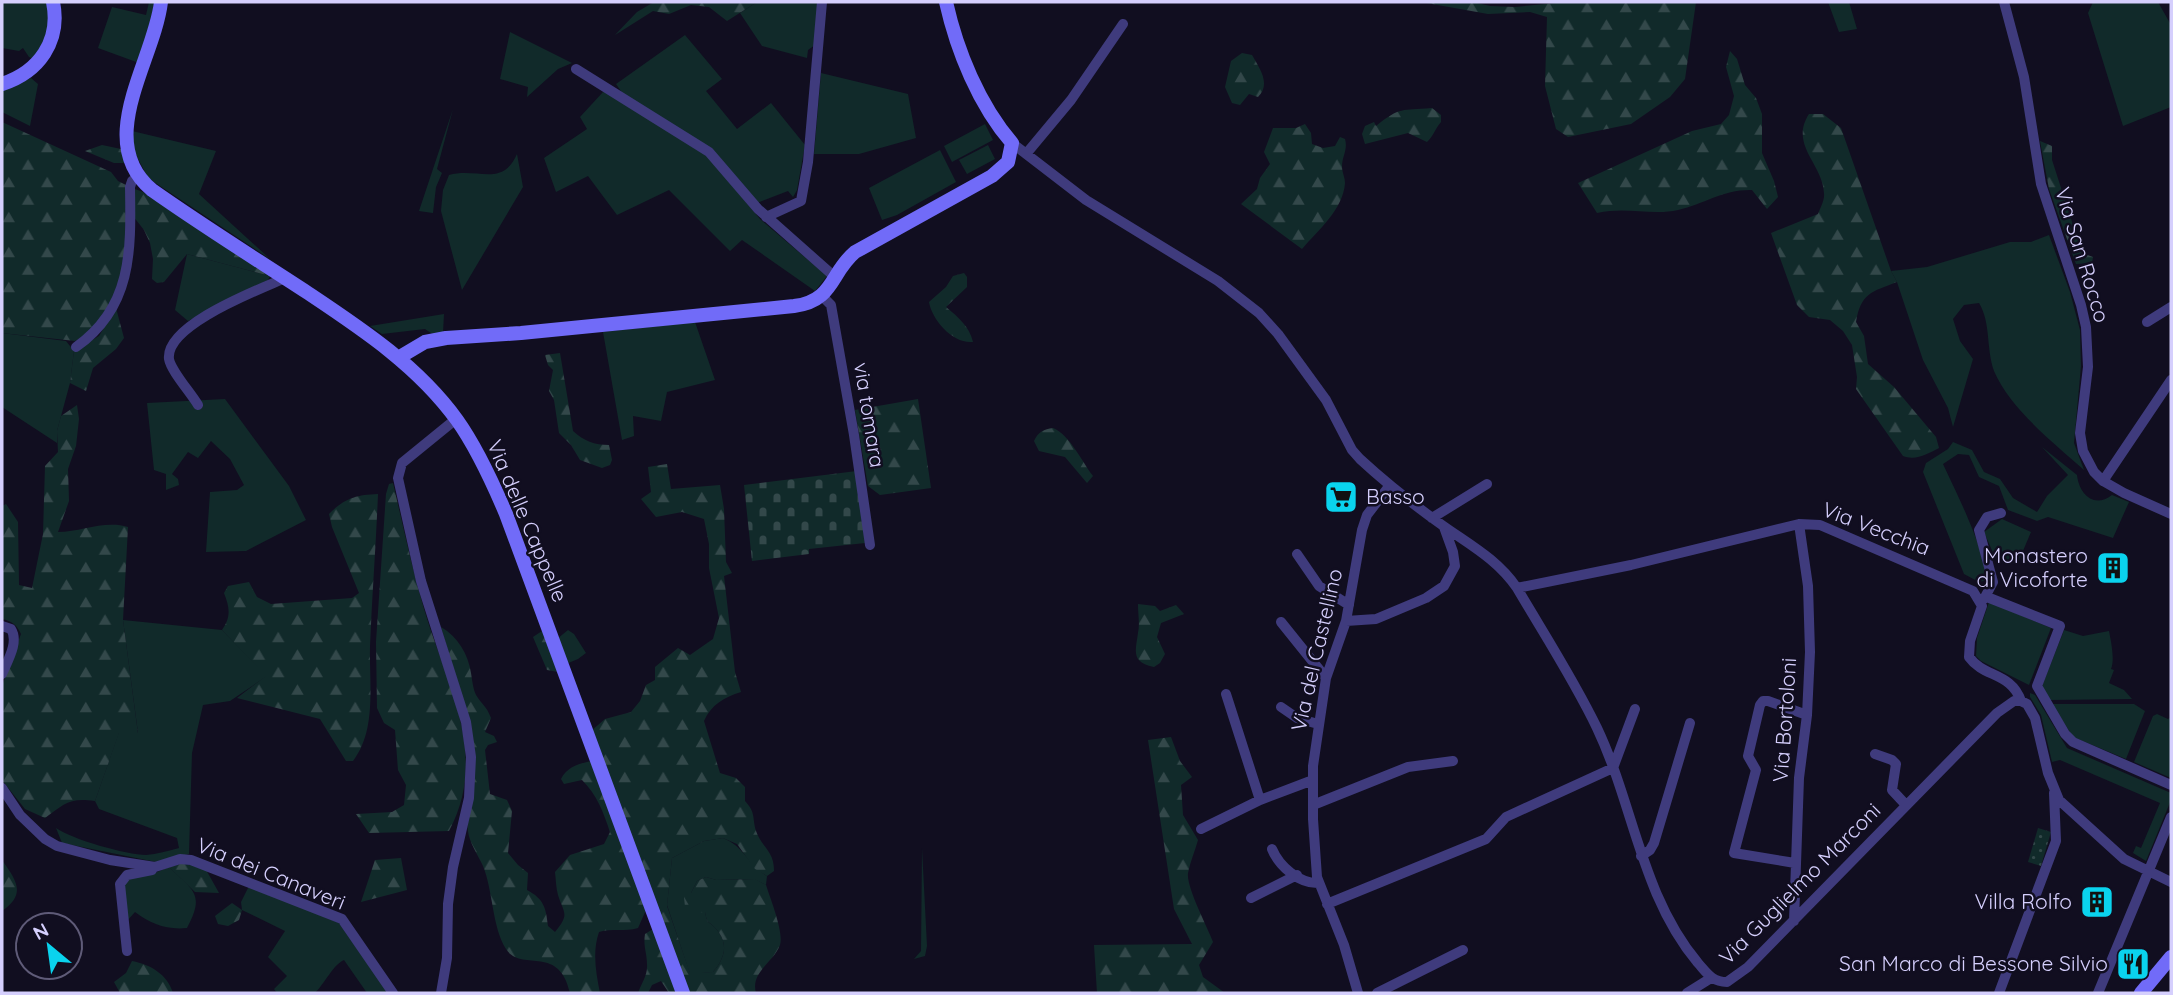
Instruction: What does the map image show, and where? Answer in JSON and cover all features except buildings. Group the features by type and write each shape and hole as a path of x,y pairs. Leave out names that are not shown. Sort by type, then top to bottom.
{"main road":[{"path":"2,84 29,70 46,53 54,33 53,2"},
{"name":"Via delle Cappelle","path":"161,2 127,124 127,147 139,175 152,190 359,328 398,358 433,391 456,419 475,448 506,514 683,993"},
{"path":"398,358 425,342 446,338 794,306 809,303 822,296 855,252 992,176 1008,162 1012,143 987,108 956,37 946,2"},
{"path":"2141,993 2171,957"},
{"path":"2158,993 2160,970"}],"street":[{"path":"766,217 801,201 808,162 822,2"},
{"name":"Via San Rocco","path":"2004,2 2024,78 2041,184 2086,327 2088,367 2080,433 2083,451 2094,472 2103,481 2171,514"},
{"path":"1026,154 1071,100 1123,24"},
{"path":"576,69 709,152 766,217 836,278"},
{"name":"Via Guglielmo Marconi","path":"1012,143 1086,200 1218,281 1259,313 1278,334 1326,400 1352,450 1432,518 1492,559 1517,588 1588,711 1613,768 1657,898 1673,929 1711,978 1721,982 1733,980 1997,713 2014,701 2021,701"},
{"path":"76,347 98,329 108,315 125,279 131,242 130,187 139,175"},
{"path":"198,405 171,364 169,349 173,341 189,326 285,278"},
{"name":"via tomara","path":"822,296 831,305 855,437 870,545"},
{"path":"2147,322 2171,307"},
{"path":"2103,481 2171,380"},
{"path":"441,993 447,958 451,879 470,789 471,757 466,722 421,581 398,478 402,463 456,419"},
{"name":"Via del Castellino","path":"1358,993 1344,945 1315,870 1313,780 1318,724 1326,678 1346,621 1364,522 1388,483"},
{"path":"1432,518 1487,484"},
{"path":"1999,993 2056,841 2054,792 2035,718 2013,686 1976,665 1969,657 1970,640 1993,582 1979,530 1987,517 2001,513"},
{"name":"Via Vecchia","path":"1517,588 1631,565 1809,523 1830,528 1911,562 1965,587 1984,599 2060,626 2037,681 2038,686"},
{"name":"Via Bortoloni","path":"1794,921 1799,778 1807,715 1810,652 1808,598 1799,524"},
{"path":"1346,621 1376,619 1426,598 1444,586 1455,566 1444,527"},
{"path":"1297,554 1319,586 1349,605"},
{"path":"1281,622 1326,678"},
{"path":"2,626 11,629 15,635 14,645 2,674"},
{"path":"2021,701 2028,691 2038,686 2065,734 2073,742 2171,785"},
{"path":"1226,694 1260,800"},
{"path":"1796,863 1734,853 1756,770 1748,757 1759,705 1768,701 1807,715"},
{"path":"1281,707 1297,718 1318,724"},
{"path":"1327,904 1486,839 1506,817 1613,768 1635,709"},
{"path":"1642,856 1654,843 1690,723"},
{"path":"1875,754 1896,764 1892,790 1906,805"},
{"path":"1313,805 1408,767 1453,761"},
{"path":"1201,829 1260,800 1313,780"},
{"name":"Via dei Canaveri","path":"2,788 20,815 45,839 57,846 110,860 155,867 180,859 191,860 342,919 393,993"},
{"path":"2054,792 2065,806 2124,859 2171,882"},
{"path":"2101,992 2171,817"},
{"path":"1272,849 1277,863 1309,884 1319,883"},
{"path":"127,951 120,884 127,875 155,867"},
{"path":"1251,898 1297,875"},
{"path":"1377,993 1463,950"},
{"path":"1687,993 1711,978"},
{"path":"1733,980 1733,993"}],"green space":[{"path":"2,2 49,2 48,35 33,59 23,48 19,51 2,48"},
{"path":"149,2 155,2 139,63 98,48 112,7 146,15"},
{"path":"654,2 757,2 727,21 709,7 691,5 669,14 653,11 615,35 637,12"},
{"path":"757,2 819,2 815,45 808,50 807,58 762,46 740,13"},
{"path":"1421,2 1473,2 1515,7 1566,2 1696,2 1685,79 1670,97 1631,124 1568,137 1556,129 1545,86 1547,17 1530,12 1488,14"},
{"path":"1828,2 1849,2 1857,29 1839,32"},
{"path":"2093,2 2158,2 2171,25 2171,107 2123,126 2088,13"},
{"path":"510,32 572,63 558,69 527,97 528,87 500,79"},
{"path":"685,35 722,79 706,91 737,129 771,103 805,145 797,190 793,197 788,191 757,203 721,160 625,97 616,84"},
{"path":"1730,51 1737,59 1745,85 1756,98 1762,114 1762,153 1778,197 1767,209 1752,190 1742,190 1668,212 1619,210 1597,213 1578,183 1692,131 1721,124 1729,115 1734,96 1726,67"},
{"path":"1242,53 1252,55 1261,71 1264,87 1258,97 1249,94 1240,105 1232,103 1225,87 1231,61"},
{"path":"821,73 908,94 916,138 859,154 814,154"},
{"path":"31,78 38,84 30,126 2,112 2,91"},
{"path":"603,92 707,155 760,219 827,276 815,291 742,240 730,251 669,190 617,215 588,176 556,192 544,158 587,129 580,117"},
{"path":"1432,108 1441,115 1441,122 1427,142 1408,133 1365,144 1362,134 1365,126 1374,122 1376,126 1402,111"},
{"path":"453,109 437,169 442,173 436,187 433,213 419,211"},
{"path":"1809,114 1823,114 1841,128 1897,282 1880,288 1864,299 1856,322 1864,336 1868,364 1894,387 1936,437 1939,448 1921,456 1903,456 1856,389 1852,345 1843,331 1830,320 1809,317 1797,305 1771,233 1818,214 1823,201 1822,183 1803,135"},
{"path":"2,122 111,172 118,181 128,186 126,251 116,294 93,328 75,341 2,333"},
{"path":"985,124 993,140 952,162 944,146"},
{"path":"1305,124 1311,133 1312,144 1323,148 1335,146 1340,137 1345,139 1346,146 1342,167 1345,183 1340,202 1302,249 1241,204 1257,189 1260,178 1270,164 1264,152 1273,128 1296,128"},
{"path":"132,131 216,151 199,194 270,259 148,178 134,151"},
{"path":"2040,141 2052,146 2052,160 2082,253 2093,257 2092,263 2076,264 2049,189"},
{"path":"102,145 121,149 126,163 114,163 85,151"},
{"path":"988,145 995,159 967,174 959,160"},
{"path":"940,150 956,182 897,215 882,220 869,188"},
{"path":"517,154 523,187 462,290 441,211 443,190 449,175 496,173 511,164"},
{"path":"132,188 143,192 270,276 187,254 164,282 157,283 152,279 153,259 150,243 133,216"},
{"path":"2049,235 2070,292 2080,330 2081,366 2074,443 2084,470 2034,425 2001,385 1994,371 1985,319 1979,303 1964,305 1953,319 1960,341 1973,359 1953,427 1948,408 1923,360 1891,271 1927,267 2010,242 2031,242"},
{"path":"187,254 270,276 268,280 188,321 175,310"},
{"path":"964,273 967,287 946,307 966,327 973,342 958,339 945,330 934,316 929,302 946,287 953,276"},
{"path":"116,308 124,338 116,349 93,368 86,391 70,383 74,351 99,336"},
{"path":"444,314 443,333 434,335 425,329 382,334 370,326"},
{"path":"695,322 715,380 667,392 661,421 633,416 634,436 622,440 603,332"},
{"path":"2,333 66,341 74,351 70,383 57,431 57,443 2,407"},
{"path":"560,353 573,431 590,442 609,445 612,460 610,465 602,468 580,460 571,445 559,433 554,400 549,391 553,370 545,355"},
{"path":"225,399 289,486 306,520 246,551 206,552 210,492 237,490 244,485 230,459 211,441 198,458 188,452 172,474 178,479 179,485 166,490 166,474 154,470 147,403"},
{"path":"918,399 931,488 880,495 868,486 855,410"},
{"path":"77,405 79,419 76,446 68,469 69,501 58,532 110,525 128,527 123,620 138,734 119,733 95,801 79,800 67,803 45,818 25,809 2,780 2,686 21,634 14,624 2,619 2,506 6,504 18,522 19,585 32,588 43,534 45,466 58,452 57,431 61,416"},
{"path":"1053,428 1070,443 1093,476 1087,483 1065,457 1039,451 1034,441 1042,432"},
{"path":"1953,442 1972,450 1984,472 2000,479 2013,498 2037,512 2047,496 2068,475 2042,447 2077,475 2081,488 2088,497 2099,500 2112,495 2129,502 2113,538 2048,517 2037,521 2008,510 1999,486 1979,477 1969,455 1958,454 1943,464 1977,541 1985,571 1984,581 1979,582 1964,574 1923,472 1926,463 1948,449"},
{"path":"667,464 671,489 720,485 724,509 726,562 732,573 724,576 735,672 741,692 719,702 710,710 704,721 720,773 736,778 745,787 745,801 752,812 758,837 772,858 774,871 767,876 755,869 737,844 723,838 704,841 672,858 667,906 690,973 713,972 724,951 722,938 707,921 705,912 695,913 685,907 684,897 691,893 697,881 706,877 716,880 755,879 766,885 781,939 777,951 756,979 756,993 688,993 591,731 605,719 631,712 640,701 646,685 655,680 655,667 678,648 690,655 713,639 719,618 709,568 709,544 704,519 682,512 656,517 641,499 651,492 648,467"},
{"path":"857,471 865,543 809,549 809,554 752,561 744,485"},
{"path":"393,483 420,594 460,719 465,747 461,802 449,831 369,833 356,814 392,812 404,805 406,785 398,770 395,730 384,723 377,708 376,642 386,494 389,484"},
{"path":"378,494 369,721 361,749 353,761 346,761 320,719 237,698 266,676 222,630 229,612 224,593 228,586 249,582 257,597 271,604 352,598 359,593 329,514 351,498"},
{"path":"2002,519 2031,532 2017,565 1994,555 1984,532"},
{"path":"1989,602 2051,628 2029,685 1976,656 1977,638"},
{"path":"1138,604 1155,606 1160,611 1176,605 1184,614 1161,623 1157,637 1165,654 1154,667 1141,662 1136,654"},
{"path":"123,620 222,630 267,676 230,701 203,705 192,753 189,854 156,862 62,843 56,828 86,841 137,854 150,855 179,848 177,838 99,809 95,801 119,732 138,733"},
{"path":"441,627 457,641 465,653 475,693 491,718 485,732 494,736 497,742 488,745 485,750 490,794 507,800 512,811 508,853 528,873 527,890 541,901 548,926 555,932 563,921 564,914 557,892 555,872 570,855 604,844 610,832 599,804 582,780 564,784 561,779 570,769 591,761 646,910 638,928 599,932 595,955 600,993 570,993 565,978 557,968 549,963 513,956 501,940 483,866 469,835 474,782 471,729"},
{"path":"568,630 574,634 586,653 566,664 557,639"},
{"path":"2064,630 2083,636 2109,631 2113,656 2111,669 2114,670 2109,683 2124,690 2132,699 2050,700 2042,686"},
{"path":"542,631 558,672 547,670 533,637"},
{"path":"2030,693 2035,695 2067,748 2171,793 2171,800 2146,861 2133,853 2136,846 2141,848 2160,803 2060,760 2052,762 2041,715"},
{"path":"2052,704 2134,704 2145,711 2126,759 2073,737"},
{"path":"2157,714 2168,719 2171,717 2171,778 2134,762 2153,716"},
{"path":"1171,737 1180,761 1192,777 1181,785 1183,815 1198,840 1188,879 1213,942 1199,965 1203,977 1225,993 1097,993 1094,945 1192,944 1174,909 1148,740"},
{"path":"2038,828 2051,832 2041,866 2028,862"},
{"path":"723,838 736,846 767,876 766,885 754,879 716,880 706,877 697,881 691,893 705,912 707,921 719,932 724,951 713,972 690,974 667,905 672,858 704,841"},
{"path":"922,848 927,946 925,956 914,959 921,951"},
{"path":"401,858 407,890 361,902 375,860"},
{"path":"2,860 15,880 17,893 10,905 2,911"},
{"path":"183,863 205,868 219,893 195,892 169,867"},
{"path":"169,867 190,888 196,900 187,928 159,925 135,912 127,921 123,887 128,879"},
{"path":"249,886 339,923 388,993 367,993 344,960 315,993 277,993 274,989 287,976 268,957 285,931 242,910 241,902"},
{"path":"232,903 242,910 239,920 228,926 218,924 215,916"},
{"path":"653,929 677,993 669,993 661,981 652,985 648,993 638,993 647,968 645,934"},
{"path":"132,961 157,971 167,981 173,993 120,993 114,982 126,973"}],"place":[{"name":"Basso","path":"1341,497"},
{"name":"Monastero di Vicoforte","path":"2113,568"},
{"name":"Villa Rolfo","path":"2097,902"},
{"name":"San Marco di Bessone Silvio","path":"2133,964"}]}
